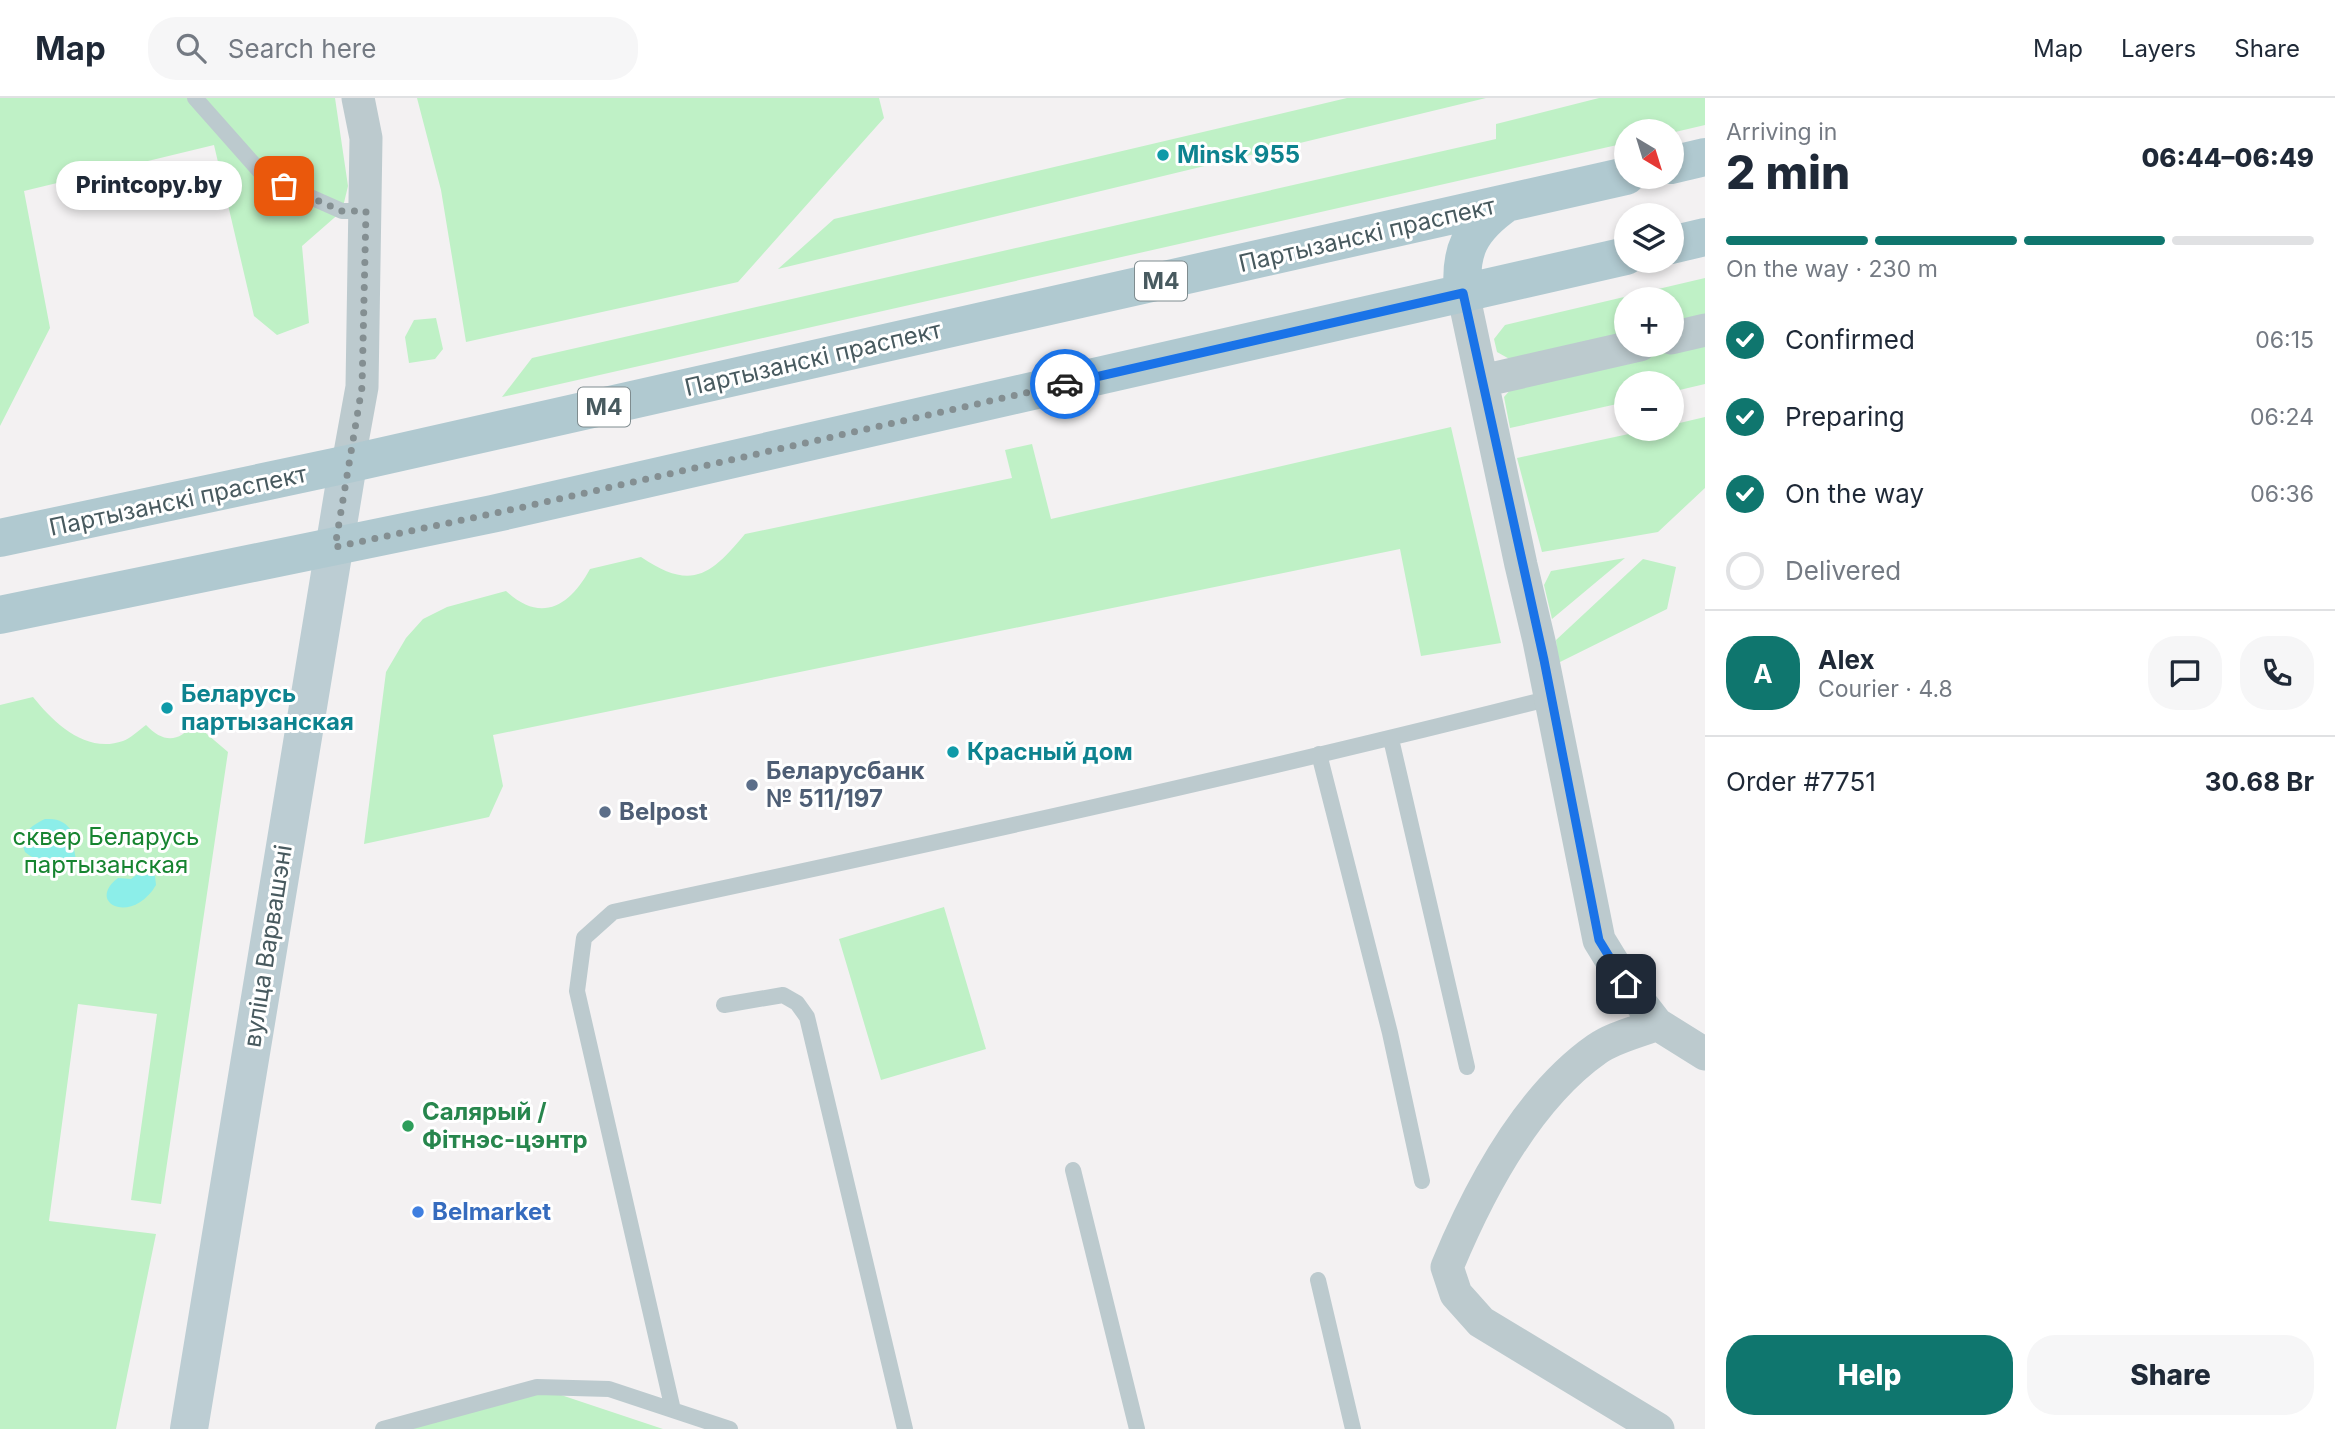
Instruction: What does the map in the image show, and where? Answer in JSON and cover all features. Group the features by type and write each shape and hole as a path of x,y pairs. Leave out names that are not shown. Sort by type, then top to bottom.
{"main road":[{"path":"1684,162 1705,157"},
{"name":"Партызанскі праспект","path":"0,538 348,464 1614,179"},
{"path":"1463,293 1460,269 1465,251 1485,218 1504,204"},
{"path":"1684,242 1705,237"},
{"path":"0,615 546,502 1614,259"},
{"name":"вуліца Варвашэні","path":"189,1429 348,464"}],"street":[{"path":"348,464 362,387 366,138 358,98"},
{"path":"1463,293 1551,698 1599,940 1626,984 1657,1024 1705,1054"},
{"path":"1684,335 1705,330"},
{"path":"1482,381 1614,351"},
{"path":"1657,1024 1599,1047 1559,1082 1514,1137 1467,1219 1447,1267 1456,1294 1481,1322 1658,1429"}],"lane":[{"path":"195,98 265,177 342,211 366,211"},
{"path":"673,1410 577,991 584,938 613,912 976,834 1391,739 1551,698"},
{"path":"1391,739 1466,1067"},
{"path":"1320,754 1390,1033 1422,1181"},
{"path":"724,1005 783,995 797,1003 807,1017 905,1429"},
{"path":"1073,1170 1137,1429"},
{"path":"1318,1280 1353,1429"},
{"path":"383,1429 537,1387 609,1389 730,1429"}],"green space":[{"path":"0,98 335,98 348,186 342,211 302,246 309,323 277,335 254,316 214,145 24,191 50,328 0,426"},
{"path":"417,98 879,98 884,118 738,282 466,342 441,190"},
{"path":"1347,98 1486,98 778,269 834,219"},
{"path":"1599,98 1705,98 1705,125 1684,130 1684,119 1614,119 1614,146 502,397 532,358 1496,139 1496,124"},
{"path":"1705,278 1705,317 1684,321 1684,287 1667,287"},
{"path":"1614,299 1614,338 1513,361 1497,352 1494,339 1505,325"},
{"path":"436,318 443,349 435,359 409,363 405,337 414,320"},
{"path":"1705,343 1705,384 1684,389 1684,371 1614,371 1614,405 1510,428 1504,397 1512,388 1645,357 1684,357 1684,348"},
{"path":"1705,417 1705,488 1658,532 1542,552 1517,458 1614,437 1614,441 1684,441 1684,422"},
{"path":"1451,427 1501,643 1421,656 1400,549 493,735 503,786 489,817 364,844 386,672 406,638 423,619 447,607 506,591 531,607 554,606 573,593 590,569 641,557 673,574 699,574 721,560 745,534 1012,478 1005,450 1032,444 1051,519"},
{"path":"1625,558 1552,619 1544,585 1551,571"},
{"path":"1643,559 1676,567 1667,609 1558,663 1556,640"},
{"name":"сквер Беларусь партызанская","path":"33,697 61,726 84,740 109,744 123,741 146,725 159,735 171,738 183,734 194,723 228,752 161,1204 131,1200 157,1014 78,1004 49,1221 156,1234 116,1429 0,1429 0,705"},
{"path":"944,907 986,1049 881,1080 839,939"},
{"path":"537,1387 663,1429 405,1429"}],"water":[{"path":"45,819 60,821 71,830 70,844 76,860 69,865 37,859 25,852 23,841 27,832"},
{"path":"143,870 150,871 155,876 156,885 146,897 135,905 125,907 109,902 109,887 118,878 131,879"}],"way so far":[{"path":"284,186 342,211 366,211 362,387 335,547 1065,384"}],"place":[{"name":"Minsk 955","path":"1163,155"},
{"name":"Printcopy.by","path":"284,186"},
{"name":"Беларусь партызанская","path":"167,708"},
{"name":"Красный дом","path":"953,752"},
{"name":"Беларусбанк № 511/197","path":"752,785"},
{"name":"Belpost","path":"605,812"},
{"name":"Салярый / Фітнэс-цэнтр","path":"408,1126"},
{"name":"Belmarket","path":"418,1212"}],"route":[{"path":"1065,384 1463,293 1544,660 1599,940 1626,984"}]}
